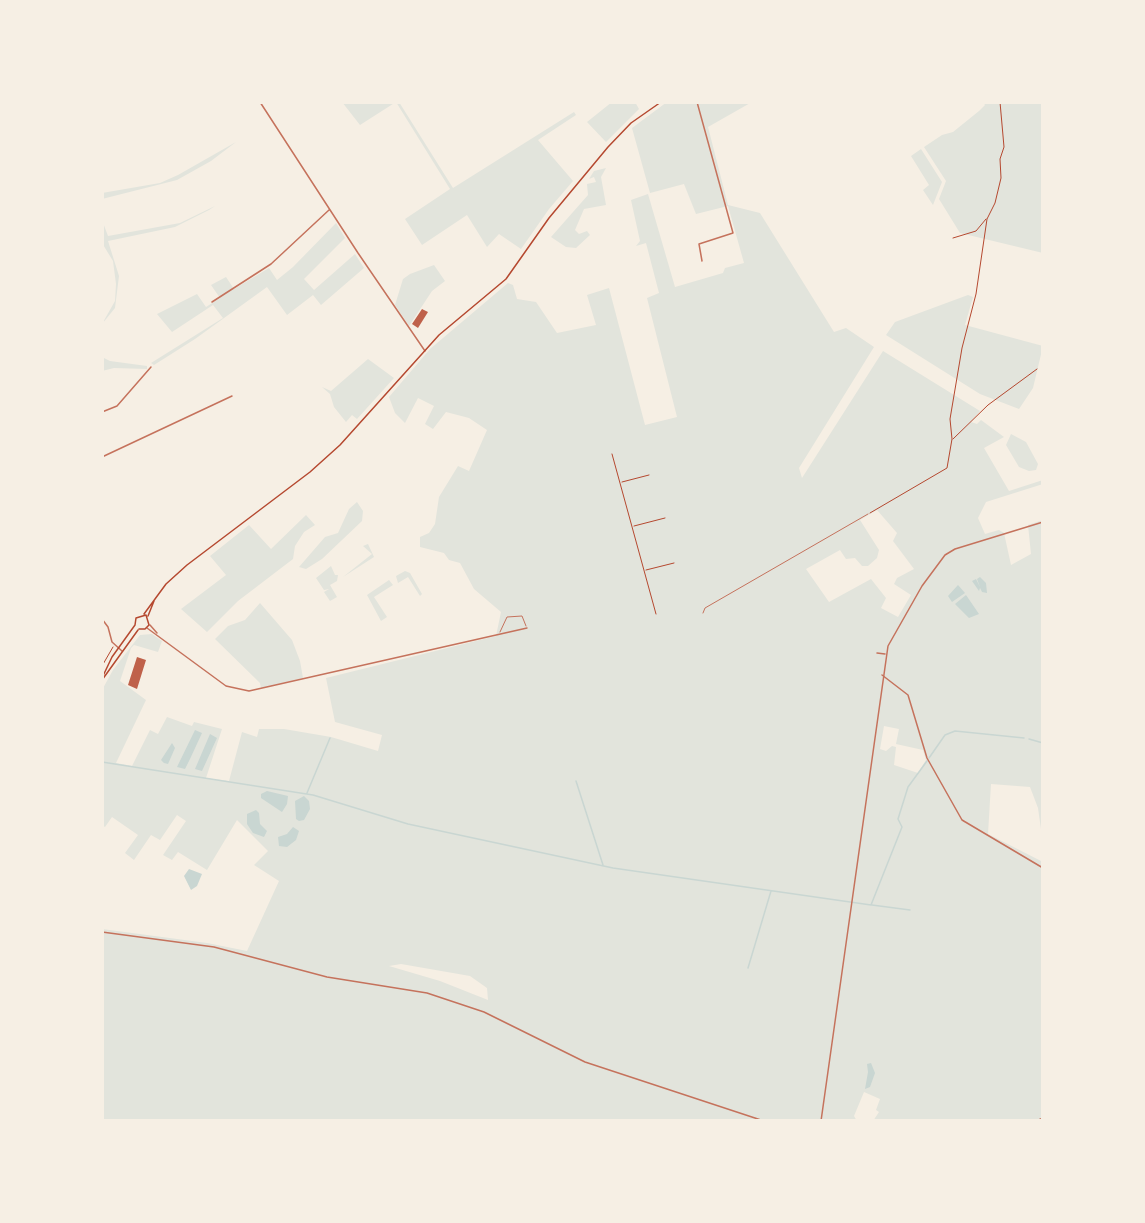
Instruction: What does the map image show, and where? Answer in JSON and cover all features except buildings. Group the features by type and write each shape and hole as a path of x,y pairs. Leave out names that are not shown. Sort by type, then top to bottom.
{"main road":[{"path":"102,679 118,648 135,625 137,617 144,614 187,565 327,457 448,327 506,279 558,206 608,147 632,123 661,102"},
{"path":"102,679 139,629 147,628 149,625 148,617 156,598"},
{"path":"144,614 148,617"},
{"path":"135,625 139,629"}],"street":[{"path":"260,102 425,351"},
{"path":"697,102 733,233 699,244 702,261"},
{"path":"212,302 271,264 329,209"},
{"path":"102,412 117,406 151,367"},
{"path":"102,457 232,396"},
{"path":"821,1121 885,654 891,638 916,595 945,555 955,549 1043,522"},
{"path":"102,619 114,645 122,651"},
{"path":"149,625 157,634"},
{"path":"147,628 219,681 236,690 249,691 384,662 500,632 527,628"},
{"path":"877,653 885,654"},
{"path":"882,675 908,695 927,758 962,820 1043,868"},
{"path":"102,932 214,947 327,976 427,993 484,1012 585,1062 764,1121"},
{"path":"1036,1121 1043,1118"}],"lane":[{"path":"703,613 705,608 868,514"},
{"path":"500,632 507,617 522,616 527,628"}],"path":[{"path":"953,238 976,231 987,219 995,203 1001,178 1000,159 1004,147 1000,102"},
{"path":"868,514 947,468 952,439 950,418 962,348 976,294 987,219"},
{"path":"952,439 988,405 1036,369"},
{"path":"612,454 656,614"},
{"path":"620,483 649,475"},
{"path":"632,527 665,518"},
{"path":"644,571 674,562"},
{"path":"102,666 114,645"}],"shaded area":[{"path":"342,102 396,102 360,125"},
{"path":"396,102 399,102 453,188 574,112 576,115 538,140 573,181 549,209 521,249 499,234 487,247 467,215 422,245 405,219 450,189"},
{"path":"612,102 635,102 639,109 606,142 587,122"},
{"path":"667,102 752,102 708,127 728,205 760,213 834,332 846,328 874,347 799,468 802,478 883,351 980,411 971,422 977,424 981,420 1004,437 984,448 1009,491 1043,480 1043,484 986,502 978,518 985,534 999,530 1004,533 1011,565 1031,554 1028,525 1043,520 1043,843 1038,808 1030,787 991,784 988,834 1043,862 1043,1121 873,1121 879,1112 876,1110 880,1099 864,1092 854,1116 857,1121 102,1121 102,929 207,943 247,951 279,881 254,865 268,851 237,820 207,870 178,852 172,860 163,855 186,821 177,815 160,840 151,835 134,860 125,853 138,835 112,817 105,827 102,825 102,690 113,670 140,635 152,634 162,641 158,652 134,645 131,648 120,681 146,700 116,763 132,766 150,730 158,734 167,717 192,726 194,722 222,729 206,778 229,781 242,732 257,737 259,729 284,729 331,737 378,751 382,735 335,722 326,678 496,636 501,612 474,589 460,563 449,560 444,553 420,547 420,537 429,533 435,524 439,497 458,466 469,471 487,430 469,418 446,412 433,429 425,424 434,406 418,398 405,423 395,413 389,397 430,349 508,283 513,285 517,299 536,302 557,333 596,325 587,295 609,288 645,425 677,417 647,298 659,293 646,243 636,246 640,241 631,200 648,194 675,287 723,273 725,268 744,263 728,206 696,214 684,184 650,193 632,128","holes":["877,510 897,533 893,541 914,569 897,578 894,584 911,595 898,617 881,608 886,598 871,579 829,602 806,569 840,550 846,559 855,558 862,566 868,566 877,558 879,550 860,520","884,726 899,729 896,744 923,750 926,760 918,773 894,765 896,747 892,746 886,751 880,749","401,964 470,976 487,988 488,1000 440,981 389,966"]},
{"path":"983,102 1043,102 1043,253 960,233 939,199 946,181 924,147 942,135 953,132 985,105"},
{"path":"236,142 211,161 177,180 102,199 102,193 160,183"},
{"path":"921,149 942,182 933,205 923,190 929,185 911,156"},
{"path":"606,168 601,177 606,205 584,209 575,230 579,234 587,231 590,235 576,248 566,247 551,237 588,195 587,184 596,182 594,177 589,179 594,171"},
{"path":"215,206 175,227 108,241 119,276 115,308 102,324 115,301 116,284 113,261 102,243 102,220 108,236 180,223"},
{"path":"336,223 345,238 304,279 314,290 355,254 364,268 321,305 313,295 287,315 267,287 195,339 154,365 151,363 223,318 213,305 172,332 157,314 197,294 206,307 220,298 211,285 226,277 234,289 269,268 277,280"},
{"path":"434,265 445,281 432,291 409,326 395,305 403,279"},
{"path":"968,295 973,297 965,325 1043,346 1033,388 1019,409 980,394 886,335 895,322"},
{"path":"102,357 110,361 147,366 147,369 114,368 102,371"},
{"path":"368,359 394,378 357,419 352,415 346,422 334,407 330,394 322,387 331,391"},
{"path":"1011,434 1026,442 1038,464 1036,470 1029,471 1019,467 1006,445"},
{"path":"357,502 363,511 362,521 322,559 306,569 299,567 325,537 338,533 349,509"},
{"path":"306,515 315,525 304,532 295,546 293,559 238,601 207,632 181,609 226,575 210,556 249,525 271,549"},
{"path":"368,544 374,557 343,577 372,554 363,546"},
{"path":"331,566 335,575 338,575 337,581 330,585 337,597 330,601 324,592 329,589 324,590 316,578"},
{"path":"405,571 410,573 422,594 420,596 408,577 398,583 396,576"},
{"path":"980,577 986,583 987,593 982,592 980,588 979,591 972,581 976,579 980,587 977,579"},
{"path":"389,580 393,585 374,597 387,617 381,621 367,595"},
{"path":"958,585 965,593 952,602 948,596"},
{"path":"966,595 979,614 969,618 955,604"},
{"path":"260,603 292,640 300,661 303,678 261,688 260,683 215,639 228,626 245,620"},
{"path":"195,730 202,733 190,759 185,769 177,767"},
{"path":"210,734 217,738 202,771 195,769"},
{"path":"172,743 175,748 168,764 164,763 161,760"},
{"path":"267,791 288,796 287,804 282,812 261,798 261,794"},
{"path":"304,796 309,801 310,809 304,820 299,821 296,819 295,801"},
{"path":"256,810 259,813 260,824 267,831 264,837 253,833 247,824 247,814"},
{"path":"293,827 299,831 296,840 287,847 279,846 278,837 287,834"},
{"path":"189,869 202,874 197,886 191,890 184,876"},
{"path":"871,1063 875,1073 870,1087 865,1089 867,1064"}],"waterway":[{"path":"929,758 945,735 955,731 1024,738"},
{"path":"307,793 330,738"},
{"path":"1029,739 1043,743"},
{"path":"102,762 313,795 408,824 613,868 871,905 902,827 898,819 908,787 927,761"},
{"path":"576,781 603,865"},
{"path":"748,968 771,891"},
{"path":"872,905 910,910"}]}
